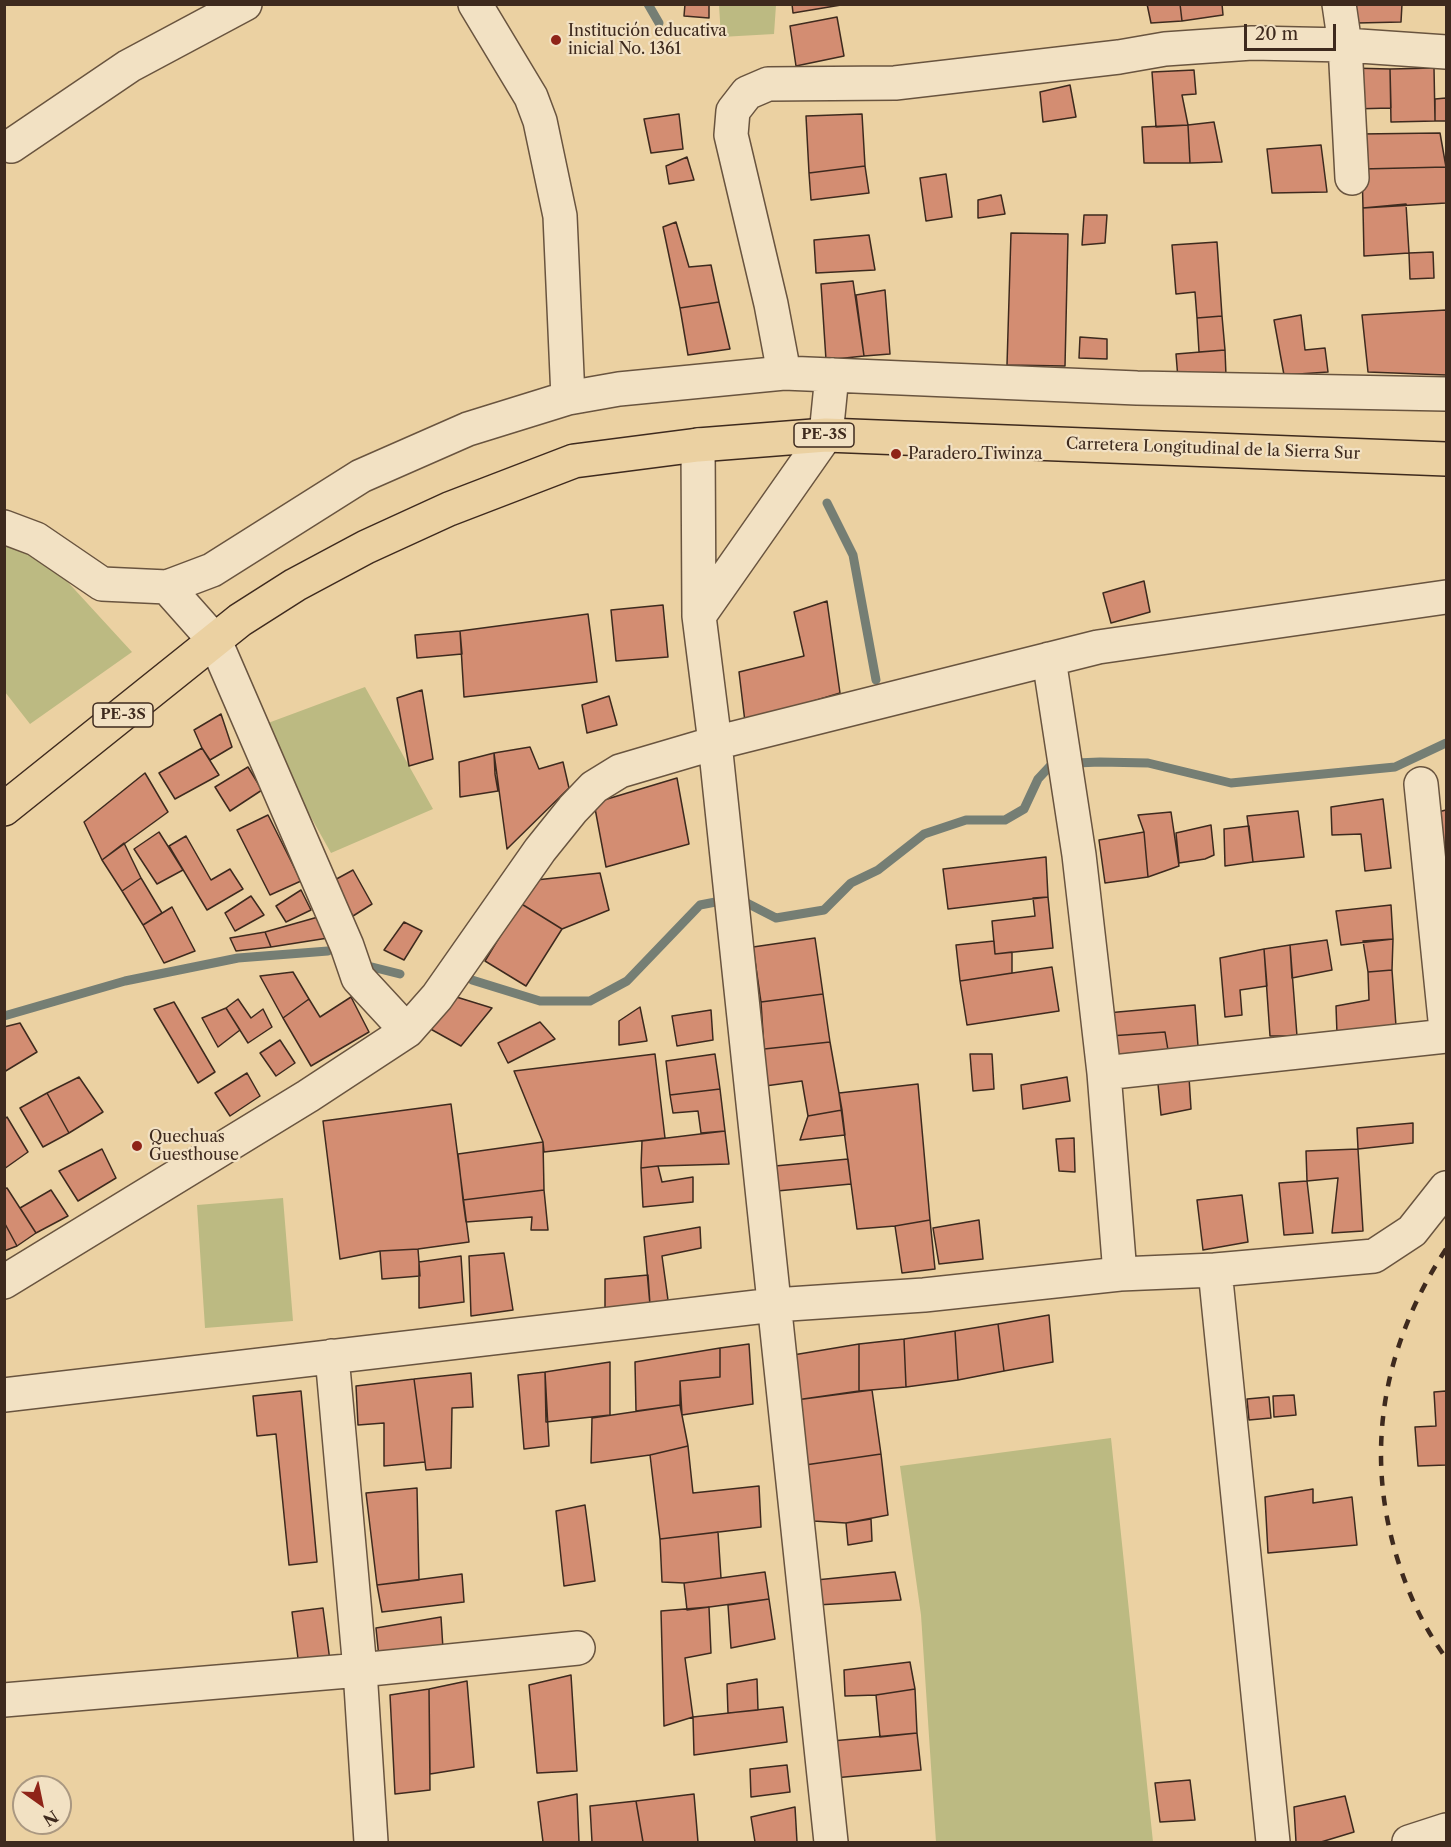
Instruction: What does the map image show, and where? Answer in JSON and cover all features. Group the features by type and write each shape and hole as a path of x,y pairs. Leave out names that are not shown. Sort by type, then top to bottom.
{"highway":[{"name":"Carretera Longitudinal de la Sierra Sur","path":"4,809 240,620 295,585 366,547 490,492 574,461 698,445 826,435 1446,459"}],"street":[{"path":"11,146 129,66 245,4"},
{"path":"476,4 531,97 540,121 560,216 568,398"},
{"path":"1339,4 1345,45 1352,178"},
{"path":"784,373 771,304 731,135 733,111 747,93 768,84 896,82 1119,57 1166,49 1251,43 1345,45 1446,52"},
{"path":"4,527 36,539 102,584 167,587 212,570 361,476 468,429 568,398 619,389 784,373 1137,388 1446,394"},
{"path":"699,616 826,435 831,375"},
{"path":"698,445 699,616 715,743 831,1842"},
{"path":"167,587 215,641 342,935 358,978 407,1031"},
{"path":"4,1282 298,1102 407,1031 437,997 540,850 573,809 594,787 620,771 715,743 1098,647 1446,597"},
{"path":"1049,659 1079,855 1104,1073 1120,1274"},
{"path":"1421,784 1446,1029"},
{"path":"1104,1073 1446,1036"},
{"path":"4,1395 774,1305 924,1295 1120,1274 1215,1270 1374,1256 1412,1232 1446,1188"},
{"path":"1215,1270 1273,1842"},
{"path":"332,1356 360,1670 371,1842"},
{"path":"4,1700 360,1670 578,1648"},
{"path":"1409,1842 1446,1830"}],"shaded area":[{"path":"719,5 776,5 774,34 721,37"},
{"path":"20,530 132,652 30,724 5,692 5,539"},
{"path":"365,687 433,809 331,853 260,726"},
{"path":"283,1198 293,1321 205,1328 197,1205"},
{"path":"1111,1438 1153,1842 936,1842 921,1615 900,1466"}],"building":[{"path":"685,4 709,4 709,18 684,16"},
{"path":"792,4 841,4 841,5 793,13"},
{"path":"1147,4 1180,4 1182,21 1151,23"},
{"path":"1180,4 1222,4 1223,15 1182,21"},
{"path":"1354,4 1402,4 1401,22 1357,23"},
{"path":"837,17 844,56 796,66 790,26"},
{"path":"1350,68 1390,69 1391,108 1352,109"},
{"path":"1434,68 1435,121 1391,122 1390,69"},
{"path":"1194,70 1196,94 1182,95 1188,125 1156,127 1152,72"},
{"path":"1070,85 1076,117 1043,122 1040,92"},
{"path":"1446,98 1446,121 1435,121 1435,99"},
{"path":"679,114 683,149 651,153 644,119"},
{"path":"862,114 865,166 809,173 806,116"},
{"path":"1214,122 1222,162 1190,163 1188,125"},
{"path":"1188,125 1190,163 1144,163 1142,127"},
{"path":"1440,133 1446,167 1362,169 1360,134"},
{"path":"1321,145 1327,192 1272,193 1267,149"},
{"path":"687,157 694,180 669,184 666,166"},
{"path":"865,166 869,193 811,200 809,173"},
{"path":"1446,167 1446,203 1363,208 1362,169"},
{"path":"946,174 952,217 926,221 920,178"},
{"path":"1001,195 1005,214 978,218 978,200"},
{"path":"1406,204 1409,253 1364,256 1363,208"},
{"path":"1084,215 1107,215 1105,243 1082,245"},
{"path":"676,222 689,267 711,265 719,302 680,308 663,227"},
{"path":"1011,233 1068,234 1065,366 1007,365"},
{"path":"869,235 875,270 816,273 814,240"},
{"path":"1217,242 1222,316 1197,318 1195,292 1176,294 1172,245"},
{"path":"1433,252 1434,278 1410,279 1409,253"},
{"path":"853,281 864,356 826,360 821,284"},
{"path":"885,290 890,354 864,356 856,295"},
{"path":"719,302 730,349 688,355 680,308"},
{"path":"1446,310 1446,375 1368,372 1362,315"},
{"path":"1301,315 1305,350 1325,348 1328,372 1284,375 1274,320"},
{"path":"1222,316 1225,350 1199,352 1197,318"},
{"path":"1080,337 1107,339 1107,359 1079,358"},
{"path":"1225,350 1226,376 1178,379 1176,354"},
{"path":"1144,581 1150,612 1111,623 1103,593"},
{"path":"827,601 840,693 745,722 739,672 804,656 794,612"},
{"path":"663,605 668,657 616,661 611,610"},
{"path":"588,614 597,682 464,697 460,631"},
{"path":"460,631 462,654 417,658 415,635"},
{"path":"422,690 433,759 409,766 397,698"},
{"path":"609,696 617,725 587,733 582,705"},
{"path":"221,714 232,747 210,760 194,730"},
{"path":"530,747 539,769 563,762 569,788 507,849 494,753"},
{"path":"202,748 219,775 175,799 159,773"},
{"path":"494,753 498,791 460,797 459,762"},
{"path":"248,767 262,790 230,811 215,787"},
{"path":"145,773 168,812 102,860 84,822"},
{"path":"677,778 689,844 606,867 594,803"},
{"path":"1383,799 1391,868 1365,871 1361,834 1332,835 1331,807"},
{"path":"1446,810 1446,845 1441,846 1438,812"},
{"path":"1298,811 1304,857 1253,862 1247,816"},
{"path":"1171,812 1179,866 1148,877 1144,832 1138,815"},
{"path":"268,815 301,881 270,895 237,830"},
{"path":"1211,825 1214,855 1205,859 1179,863 1176,833"},
{"path":"1249,826 1253,862 1225,866 1224,829"},
{"path":"159,832 183,870 157,884 134,849"},
{"path":"1144,832 1148,877 1105,883 1099,840"},
{"path":"186,836 211,880 230,869 243,889 207,910 169,846"},
{"path":"124,843 141,878 122,891 102,860"},
{"path":"1046,857 1048,897 948,909 943,869"},
{"path":"353,870 372,904 353,916 331,882"},
{"path":"600,873 609,910 562,929 520,903 536,880"},
{"path":"141,878 162,913 143,925 122,891"},
{"path":"301,890 311,910 286,922 276,906"},
{"path":"251,896 264,915 235,931 225,913"},
{"path":"1048,897 1053,948 995,954 992,921 1035,916 1033,898"},
{"path":"520,903 562,929 526,986 485,961"},
{"path":"1391,905 1393,939 1341,945 1336,911"},
{"path":"172,907 195,951 164,963 143,925"},
{"path":"318,917 328,938 271,947 265,932"},
{"path":"404,922 422,931 404,960 384,950"},
{"path":"265,932 271,947 236,951 230,938"},
{"path":"815,938 823,994 761,1002 753,947"},
{"path":"1393,939 1392,970 1368,972 1363,941"},
{"path":"1327,940 1332,970 1292,978 1290,945"},
{"path":"994,941 995,954 1012,952 1012,973 960,981 956,945"},
{"path":"1290,945 1297,1036 1270,1036 1264,949"},
{"path":"1264,949 1267,986 1240,990 1242,1015 1225,1017 1220,958"},
{"path":"1052,967 1059,1011 967,1025 960,981"},
{"path":"1392,970 1396,1026 1337,1034 1336,1006 1369,1000 1368,972"},
{"path":"293,972 309,999 283,1018 260,976"},
{"path":"823,994 830,1042 764,1049 761,1002"},
{"path":"450,995 492,1008 461,1046 427,1027"},
{"path":"351,997 369,1032 311,1066 283,1018 309,999 320,1017"},
{"path":"238,999 251,1018 263,1009 272,1027 248,1043 226,1008"},
{"path":"174,1002 215,1072 198,1083 154,1009"},
{"path":"1195,1005 1198,1046 1168,1050 1165,1032 1110,1036 1107,1013"},
{"path":"640,1007 647,1041 619,1045 619,1021"},
{"path":"226,1008 240,1030 218,1047 202,1018"},
{"path":"711,1010 713,1040 677,1046 672,1016"},
{"path":"540,1022 555,1039 508,1063 498,1043"},
{"path":"20,1023 37,1052 4,1072 4,1027"},
{"path":"1165,1032 1168,1050 1111,1055 1110,1036"},
{"path":"280,1040 295,1063 276,1076 260,1053"},
{"path":"830,1042 842,1110 808,1116 802,1081 765,1086 764,1049"},
{"path":"655,1054 665,1138 544,1152 543,1142 514,1071"},
{"path":"715,1054 720,1089 670,1095 666,1061"},
{"path":"970,1054 992,1054 994,1089 973,1091"},
{"path":"247,1073 260,1096 230,1116 215,1093"},
{"path":"79,1077 103,1112 69,1133 47,1093"},
{"path":"1067,1077 1070,1101 1023,1109 1021,1085"},
{"path":"1189,1077 1191,1109 1161,1115 1158,1084"},
{"path":"918,1084 930,1220 857,1229 839,1093"},
{"path":"720,1089 725,1131 701,1133 698,1111 673,1113 670,1095"},
{"path":"47,1093 69,1133 43,1147 20,1108"},
{"path":"451,1104 469,1242 418,1249 380,1251 340,1259 323,1121"},
{"path":"842,1110 845,1135 800,1140 808,1116"},
{"path":"7,1117 28,1152 4,1169 4,1119"},
{"path":"1413,1123 1413,1143 1358,1149 1357,1128"},
{"path":"725,1131 729,1164 641,1168 642,1141"},
{"path":"1074,1138 1075,1172 1059,1171 1056,1139"},
{"path":"543,1142 544,1190 463,1200 458,1154"},
{"path":"102,1149 116,1178 78,1201 59,1171"},
{"path":"1358,1149 1363,1231 1332,1233 1338,1178 1307,1181 1306,1151"},
{"path":"848,1159 851,1184 777,1191 775,1166"},
{"path":"658,1166 662,1182 693,1177 693,1202 643,1207 641,1168"},
{"path":"1307,1181 1313,1233 1284,1235 1279,1183"},
{"path":"7,1188 36,1233 17,1246 4,1222 4,1189"},
{"path":"51,1190 68,1216 36,1233 20,1208"},
{"path":"544,1190 548,1230 531,1230 532,1217 466,1222 463,1200"},
{"path":"1242,1195 1248,1242 1203,1250 1197,1200"},
{"path":"930,1220 935,1269 902,1273 895,1226"},
{"path":"979,1220 983,1259 939,1264 933,1228"},
{"path":"4,1222 17,1246 4,1251"},
{"path":"700,1227 701,1248 662,1256 668,1300 650,1305 644,1237"},
{"path":"418,1249 420,1276 382,1279 380,1251"},
{"path":"504,1253 513,1310 471,1316 469,1256"},
{"path":"461,1256 464,1302 419,1308 419,1262"},
{"path":"648,1275 650,1305 605,1308 605,1279"},
{"path":"1049,1315 1053,1362 1004,1371 998,1324"},
{"path":"998,1324 1004,1371 958,1380 955,1331"},
{"path":"955,1331 958,1380 906,1387 904,1339"},
{"path":"904,1339 906,1387 859,1391 859,1344"},
{"path":"749,1344 753,1404 682,1415 680,1381 720,1377 720,1348"},
{"path":"859,1344 859,1391 796,1400 793,1355"},
{"path":"720,1348 720,1377 680,1381 680,1405 636,1411 635,1362"},
{"path":"610,1362 610,1415 546,1422 545,1372"},
{"path":"545,1372 549,1446 524,1449 518,1375"},
{"path":"471,1373 473,1407 452,1408 451,1468 426,1470 414,1379"},
{"path":"414,1379 425,1462 384,1466 384,1423 358,1425 356,1386"},
{"path":"872,1390 881,1454 805,1465 796,1400"},
{"path":"301,1391 317,1562 289,1565 276,1434 257,1436 253,1396"},
{"path":"1446,1391 1446,1465 1418,1466 1415,1427 1436,1426 1434,1392"},
{"path":"1294,1395 1296,1415 1274,1417 1273,1396"},
{"path":"1269,1397 1271,1418 1249,1420 1247,1399"},
{"path":"680,1405 688,1446 650,1455 591,1463 592,1418"},
{"path":"688,1446 693,1493 759,1486 761,1527 660,1539 650,1455"},
{"path":"881,1454 888,1515 846,1523 813,1521 805,1465"},
{"path":"417,1488 419,1580 377,1585 366,1493"},
{"path":"1313,1489 1313,1503 1352,1497 1357,1545 1268,1553 1265,1497"},
{"path":"585,1505 595,1581 564,1586 556,1511"},
{"path":"871,1519 872,1541 848,1545 846,1523"},
{"path":"718,1532 721,1578 684,1583 662,1582 660,1539"},
{"path":"765,1572 769,1599 687,1610 684,1583"},
{"path":"895,1572 901,1600 817,1605 816,1580"},
{"path":"462,1574 464,1602 382,1612 377,1585"},
{"path":"769,1599 775,1639 731,1648 728,1605"},
{"path":"709,1607 711,1653 685,1658 693,1717 664,1726 661,1611"},
{"path":"323,1608 330,1661 299,1666 292,1612"},
{"path":"441,1617 443,1649 379,1658 376,1628"},
{"path":"910,1662 915,1689 876,1695 845,1696 844,1670"},
{"path":"571,1675 577,1771 537,1773 529,1685"},
{"path":"757,1679 758,1710 728,1713 727,1684"},
{"path":"467,1681 474,1767 430,1774 429,1689"},
{"path":"429,1689 430,1790 395,1794 390,1695"},
{"path":"915,1689 917,1733 880,1737 876,1695"},
{"path":"783,1707 787,1742 694,1755 693,1717"},
{"path":"917,1733 921,1770 834,1778 832,1741"},
{"path":"787,1765 790,1792 751,1797 750,1769"},
{"path":"1190,1780 1195,1820 1160,1822 1155,1783"},
{"path":"577,1794 579,1842 543,1842 538,1802"},
{"path":"694,1794 698,1842 643,1842 636,1801"},
{"path":"1345,1796 1354,1832 1321,1842 1296,1842 1294,1807"},
{"path":"636,1801 643,1842 592,1842 590,1806"},
{"path":"795,1807 797,1842 755,1842 751,1817"}],"waterway":[{"path":"648,4 659,23"},
{"path":"827,503 853,555 876,680"},
{"path":"739,899 776,918 824,910 851,883 878,870 924,834 966,820 1005,820 1024,809 1038,779 1052,764 1148,763 1231,783 1395,767 1446,743"},
{"path":"472,980 540,1001 590,1001 627,981 700,905 726,900"},
{"path":"4,1016 125,981 238,958 328,951"},
{"path":"372,967 400,974"}],"railway":[{"path":"1446,1249 1425,1284 1408,1320 1395,1357 1386,1394 1381,1472 1386,1511 1399,1565 1422,1620 1446,1658"}],"place":[{"name":"Institución educativa inicial No. 1361","path":"556,40"},
{"name":"Paradero Tiwinza","path":"896,454"},
{"name":"Quechuas Guesthouse","path":"137,1146"}]}
